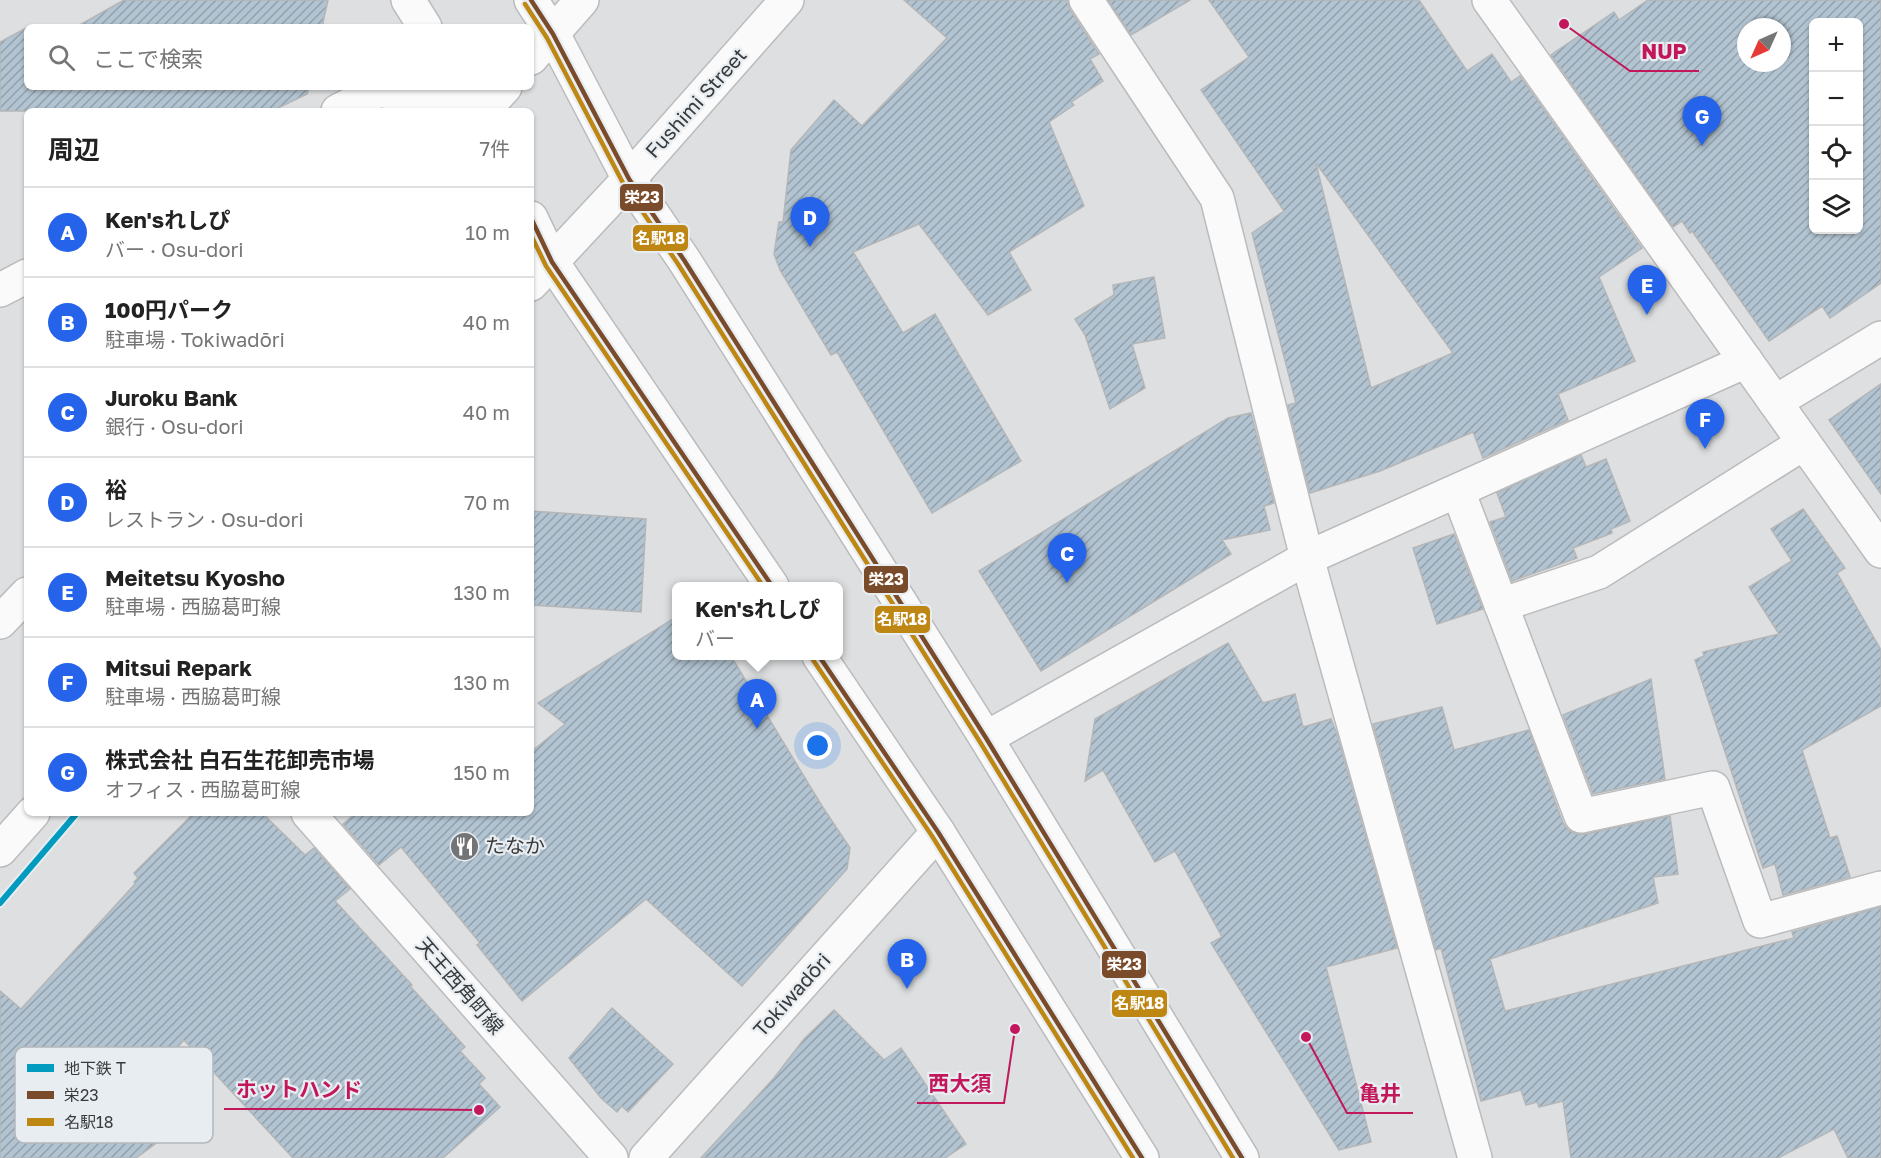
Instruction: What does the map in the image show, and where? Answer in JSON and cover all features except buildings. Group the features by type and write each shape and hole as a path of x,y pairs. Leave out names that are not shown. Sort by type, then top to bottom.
{"main road":[{"path":"408,0 423,24"},
{"path":"531,0 553,34 629,178 684,260 986,738 1242,1158"},
{"path":"534,55 582,0"},
{"name":"Fushimi Street","path":"542,273 787,0"},
{"path":"1086,0 1217,198 1307,558 1475,1158"},
{"path":"1489,0 1881,551"},
{"path":"344,108 379,90 458,108"},
{"path":"466,90 479,108"},
{"path":"484,108 502,90"},
{"path":"534,233 542,273 769,582"},
{"path":"0,290 24,278"},
{"path":"1775,402 1881,338"},
{"path":"986,738 1307,558 1746,361"},
{"path":"1501,605 1599,572 1804,442"},
{"path":"1458,490 1581,816 1713,788 1760,921 1881,888"},
{"path":"0,622 24,597"},
{"path":"822,660 938,832 1142,1158"},
{"path":"0,850 30,816"},
{"name":"天王西角町線","path":"311,816 611,1158"},
{"name":"Tokiwadōri","path":"646,1158 938,832"}],"metro line":[{"name":"T","path":"0,903 74,816"}],"transit line":[{"name":"栄23","path":"531,0 553,34 629,179 684,260 986,738 1242,1158"},
{"name":"名駅18","path":"525,4 547,38 623,183 678,264 980,742 1233,1158"},
{"name":"栄23","path":"534,224 552,262 769,582"},
{"name":"名駅18","path":"534,241 546,266 760,582"},
{"name":"名駅18","path":"813,660 932,836 1133,1158"},
{"name":"栄23","path":"822,660 938,832 1142,1158"}],"place":[{"name":"NUP","path":"1564,24"},
{"name":"株式会社 白石生花卸売市場","path":"1702,146"},
{"name":"裕","path":"810,247"},
{"name":"Meitetsu Kyosho","path":"1647,315"},
{"name":"Mitsui Repark","path":"1705,449"},
{"name":"Juroku Bank","path":"1067,583"},
{"name":"Ken'sれしぴ","path":"757,729"},
{"name":"たなか","path":"464,846"},
{"name":"100円パーク","path":"907,989"},
{"name":"西大須","path":"1015,1029"},
{"name":"亀井","path":"1306,1037"},
{"name":"ホットハンド","path":"479,1110"}]}
